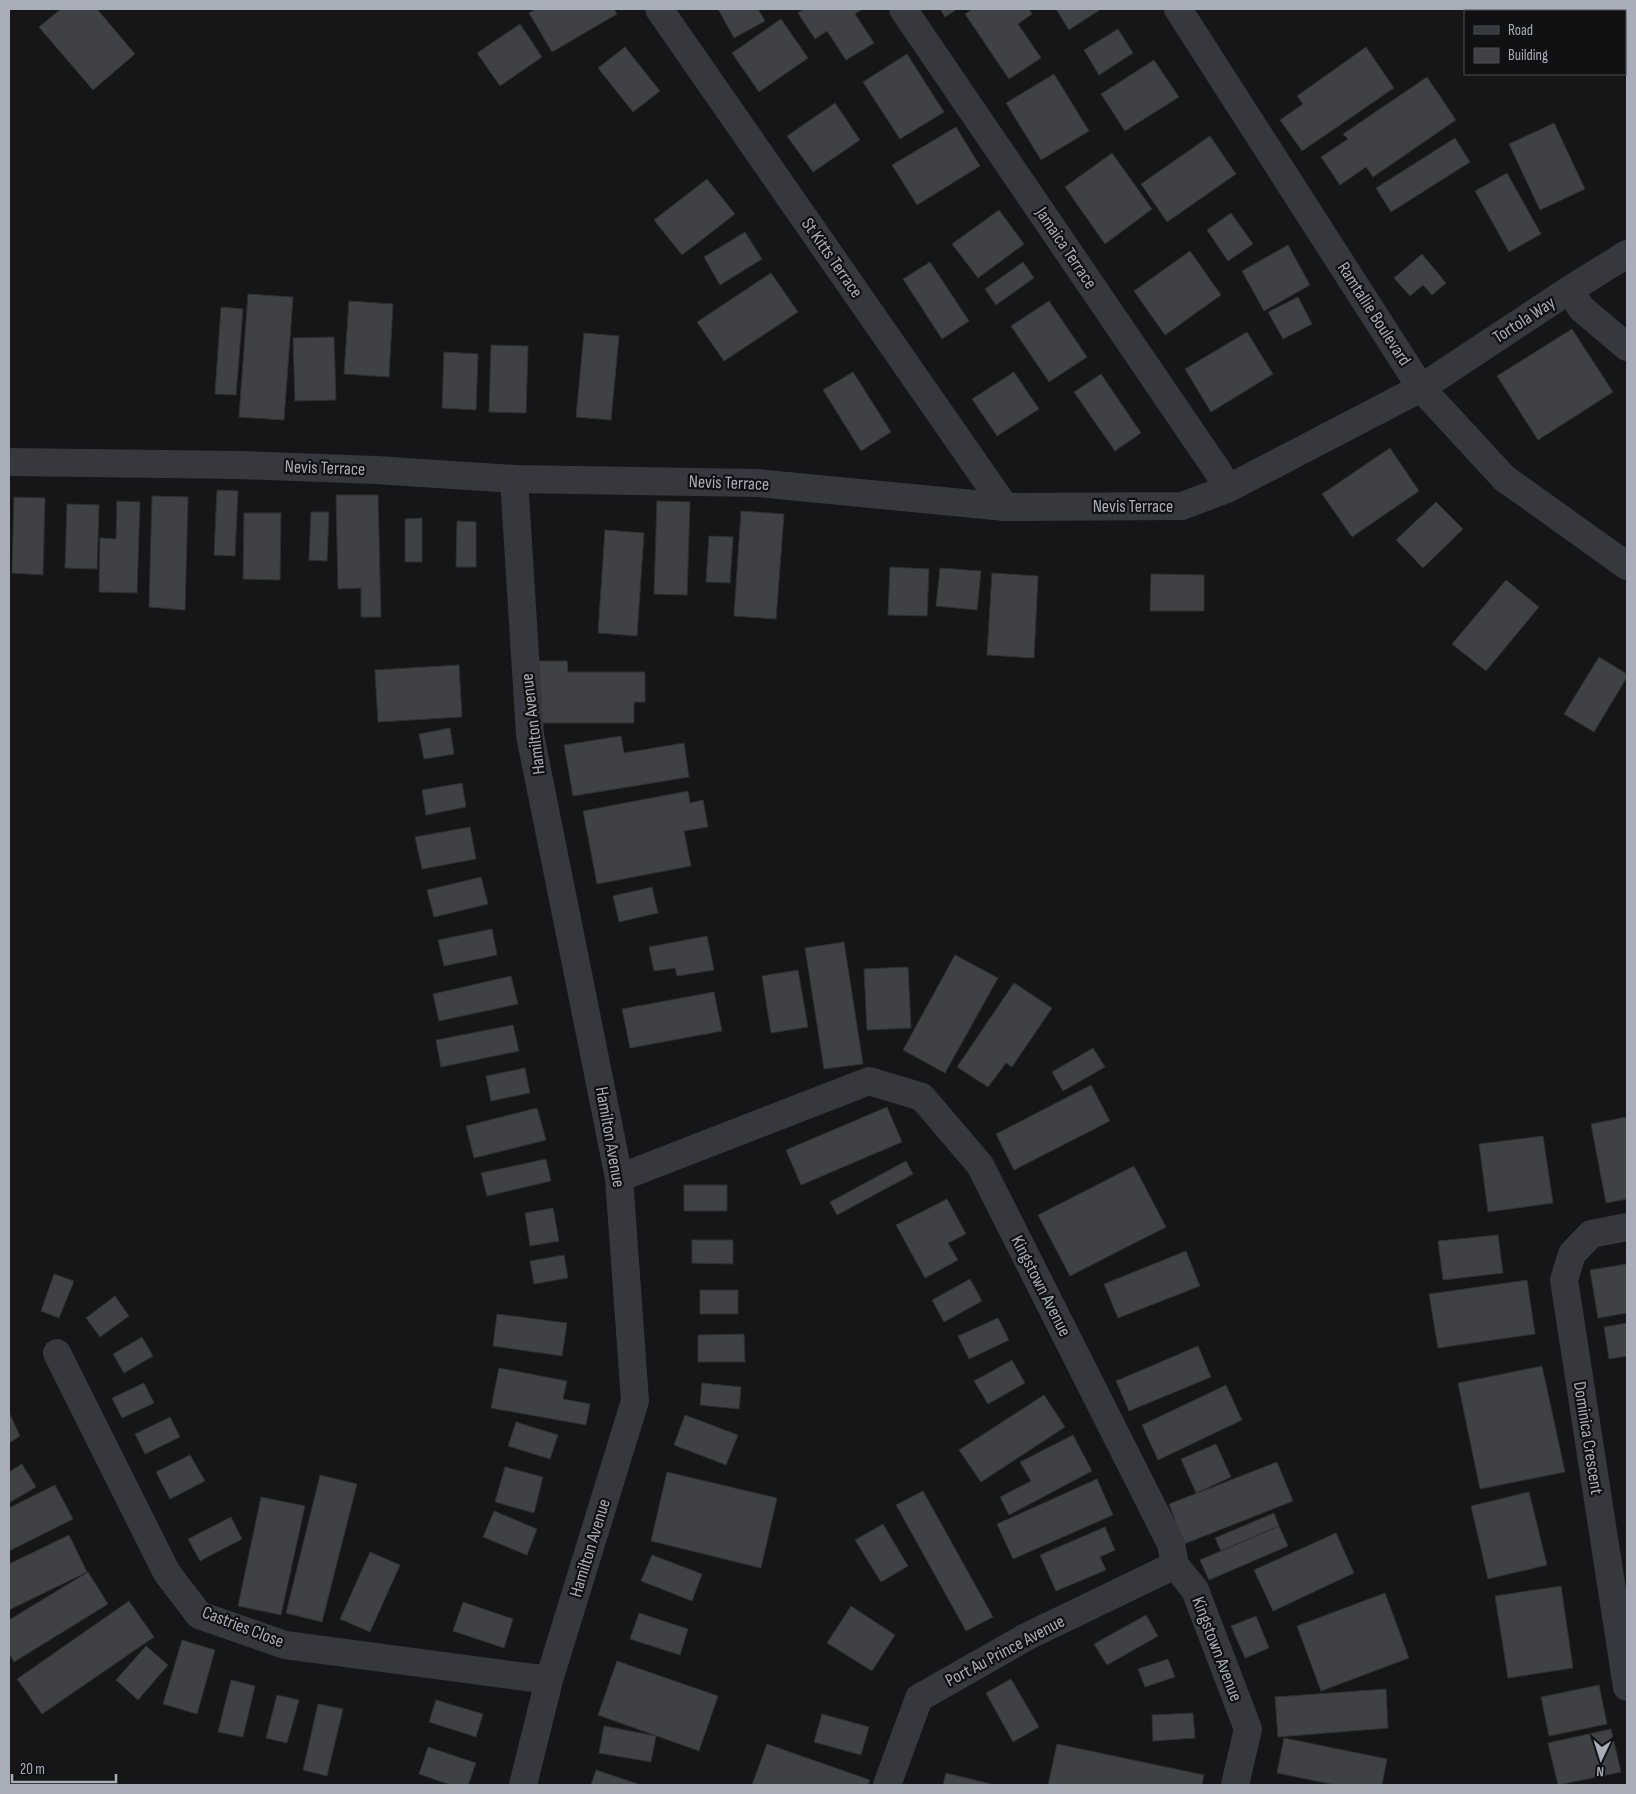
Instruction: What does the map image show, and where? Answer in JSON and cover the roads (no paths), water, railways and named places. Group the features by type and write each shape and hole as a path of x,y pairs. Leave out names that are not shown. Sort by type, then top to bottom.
{"street":[{"name":"St Kitts Terrace","path":"659,9 1005,507"},
{"name":"Jamaica Terrace","path":"903,9 1219,473 1227,489"},
{"name":"Ramtallie Boulevard","path":"1178,9 1421,388 1504,478 1627,566"},
{"name":"Tortola Way","path":"1421,388 1627,254"},
{"path":"1569,290 1582,309 1627,347"},
{"name":"Nevis Terrace","path":"9,462 239,465 376,470 514,479 757,483 1005,507 1182,506 1227,489 1421,388"},
{"name":"Hamilton Avenue","path":"514,479 530,735 619,1178 635,1401 549,1680 523,1785"},
{"name":"Kingstown Avenue","path":"619,1178 869,1081 922,1097 980,1165 1171,1544 1175,1565 1195,1590 1248,1729 1235,1785"},
{"name":"Dominica Crescent","path":"1627,1227 1591,1234 1572,1254 1564,1280 1627,1687"},
{"name":"Castries Close","path":"57,1353 167,1573 199,1615 285,1645 549,1680"},
{"name":"Port Au Prince Avenue","path":"887,1785 919,1698 1026,1637 1175,1565"}]}
